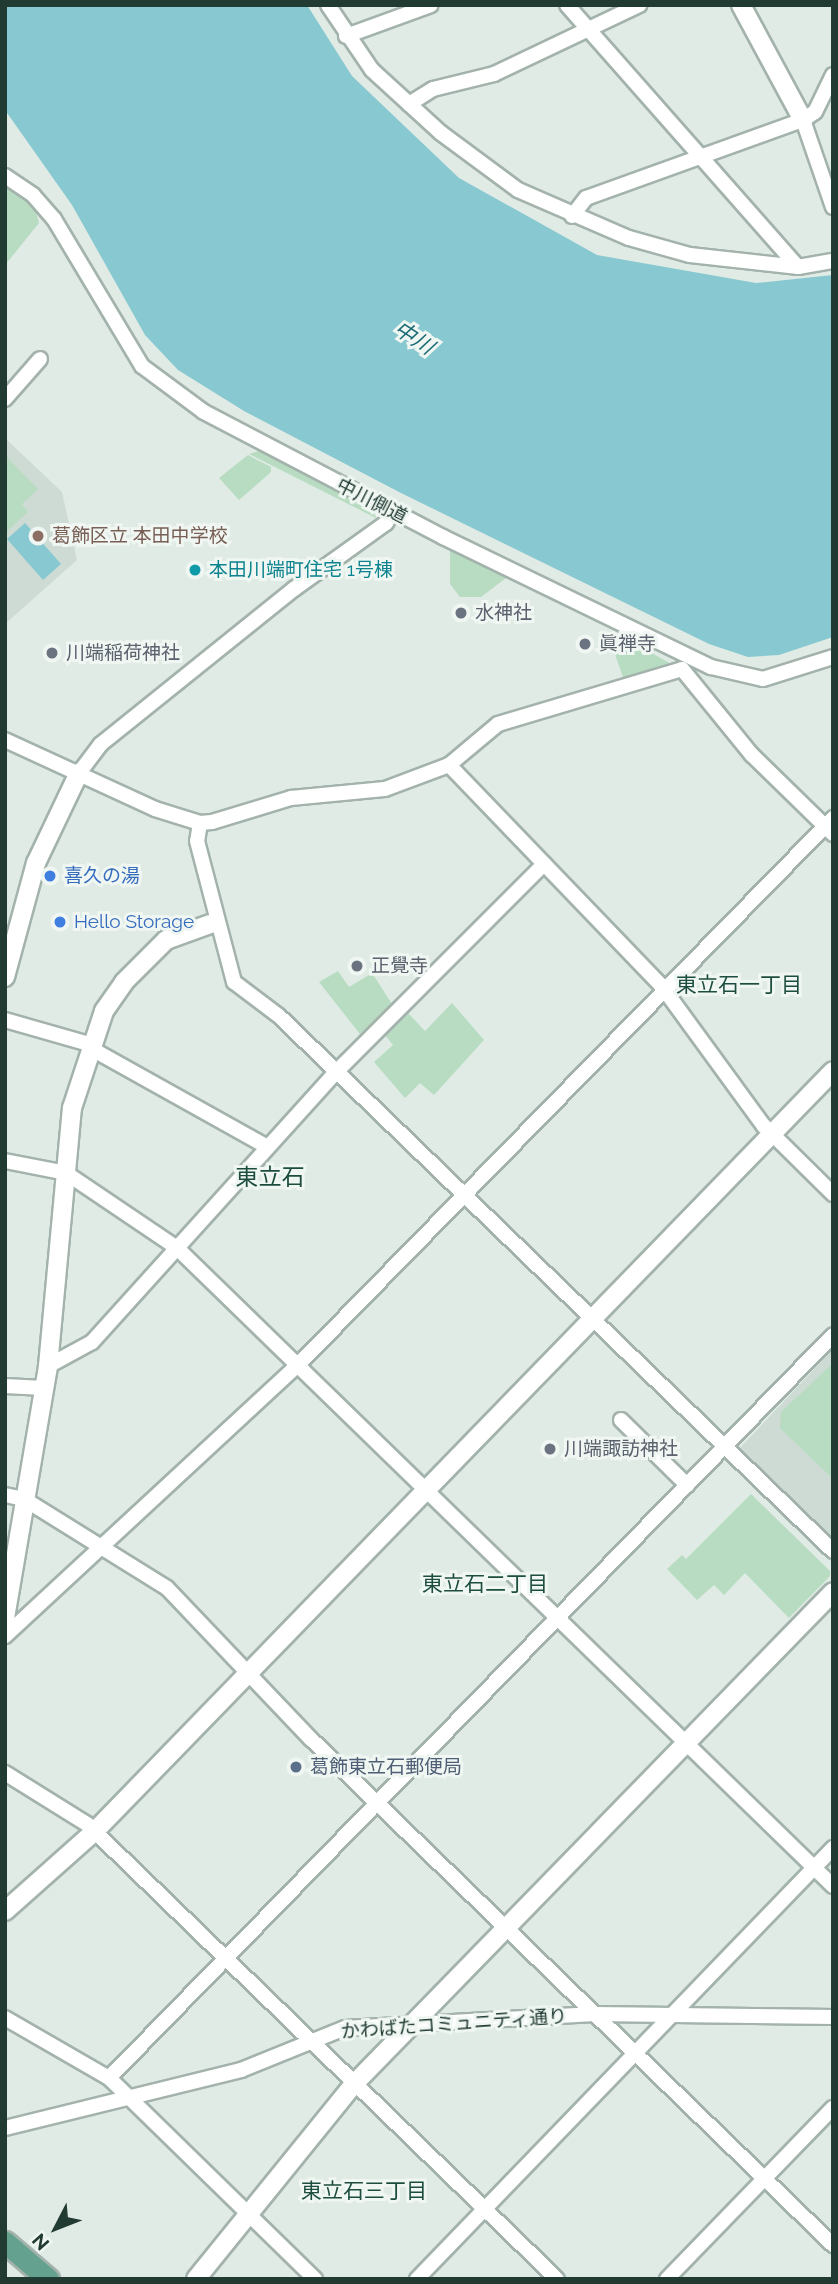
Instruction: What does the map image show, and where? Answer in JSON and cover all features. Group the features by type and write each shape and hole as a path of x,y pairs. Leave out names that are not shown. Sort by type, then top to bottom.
{"main road":[{"path":"5,2242 48,2279"}],"street":[{"path":"328,5 346,36 372,70 410,104 490,170 572,216 690,255 798,267 833,261"},
{"path":"346,36 431,5"},
{"path":"567,5 798,267"},
{"path":"410,104 433,89 494,74 639,5"},
{"path":"741,5 803,120 833,207"},
{"path":"572,216 586,198 700,154 803,120 815,112 833,75"},
{"name":"中川側道","path":"5,176 33,195 54,219 150,374 223,423 393,512 668,648 734,675 775,677 833,657"},
{"path":"5,399 40,359"},
{"path":"5,977 9,943 36,863 79,773 101,744 293,589 387,523 393,512"},
{"path":"5,740 155,809 201,823 291,798 385,789 449,765 498,724 682,669 752,755 830,826 664,990 297,1366 5,1636"},
{"path":"449,765 664,990 771,1134 833,1194"},
{"path":"201,823 197,841 213,923 234,982 279,1016 723,1448 833,1551"},
{"path":"48,1366 92,1342 337,1072 544,864"},
{"path":"5,1618 48,1366 72,1108 104,1011 140,961 166,940 213,923"},
{"path":"5,1020 92,1047 267,1147"},
{"path":"5,1911 94,1831 833,1071"},
{"path":"5,1161 66,1173 177,1248 833,1886"},
{"path":"109,2078 833,1335"},
{"path":"5,1386 44,1388"},
{"path":"621,1420 687,1485"},
{"path":"5,1495 24,1499 167,1588 246,1674 833,2245"},
{"path":"196,2279 355,2083 833,1592"},
{"path":"5,1773 94,1831 557,2279"},
{"path":"416,2279 833,1848"},
{"name":"かわばたコミュニティ通り","path":"5,2128 127,2095 241,2070 345,2028 673,2012 833,2017"},
{"path":"5,2018 109,2078 315,2279"},
{"path":"667,2279 833,2108"}],"shaded area":[{"name":"葛飾区立 本田中学校","path":"5,438 62,492 77,560 5,624"},
{"path":"833,1349 833,1539 740,1448"}],"green space":[{"path":"5,184 34,205 39,223 5,265"},
{"path":"265,449 375,508 376,518 249,454"},
{"path":"5,455 38,489 22,504 28,512 5,533"},
{"path":"248,455 271,467 271,472 239,500 219,478"},
{"path":"450,545 510,575 481,597 460,597 450,584"},
{"path":"621,636 675,666 625,683 610,640"},
{"path":"338,971 349,987 372,973 392,1004 360,1034 319,982"},
{"path":"452,1003 484,1040 434,1095 420,1083 405,1098 374,1062 393,1045 385,1035 408,1013 425,1031"},
{"path":"833,1363 833,1479 780,1428 781,1412"},
{"path":"751,1494 830,1571 830,1576 789,1618 745,1573 724,1595 714,1585 697,1600 667,1569 682,1555 686,1559"}],"water":[{"name":"中川","path":"5,5 307,5 352,76 459,178 597,255 756,283 833,275 833,637 779,655 748,657 709,644 401,493 244,411 178,370 145,335 72,205 5,110"},
{"path":"25,523 61,564 43,580 7,539"}],"place":[{"name":"葛飾区立 本田中学校","path":"38,536"},
{"name":"本田川端町住宅 1号棟","path":"195,570"},
{"name":"水神社","path":"461,613"},
{"name":"眞禅寺","path":"585,644"},
{"name":"川端稲荷神社","path":"52,653"},
{"name":"喜久の湯","path":"50,876"},
{"name":"Hello Storage","path":"60,922"},
{"name":"正覺寺","path":"357,966"},
{"name":"川端諏訪神社","path":"550,1449"},
{"name":"葛飾東立石郵便局","path":"296,1767"}],"district":[{"name":"東立石一丁目","path":"739,985"},
{"name":"東立石","path":"270,1177"},
{"name":"東立石二丁目","path":"485,1584"},
{"name":"東立石三丁目","path":"364,2191"}]}
